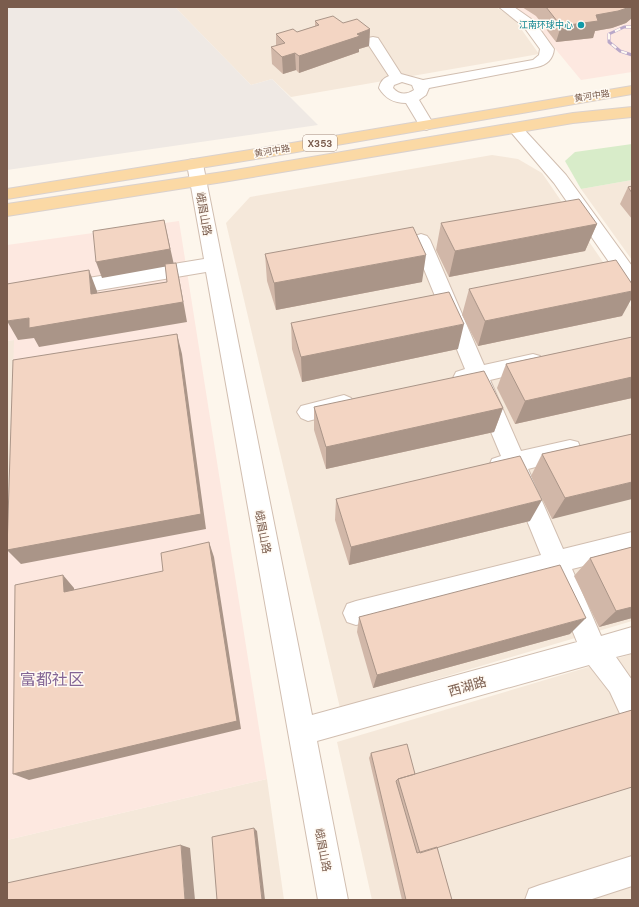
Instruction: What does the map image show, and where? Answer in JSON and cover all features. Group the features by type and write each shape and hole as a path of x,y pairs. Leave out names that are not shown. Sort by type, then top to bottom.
{"main road":[{"name":"黄河中路","path":"7,210 426,125 632,90"},
{"name":"黄河中路","path":"7,194 196,172 515,128 572,118 632,112"}],"street":[{"path":"420,85 421,92 410,98 395,96 387,91 386,88 389,82 397,78 413,80 420,85 537,63 546,57 547,50 529,24 506,7"},
{"path":"373,41 397,78"},
{"path":"410,98 426,125"},
{"path":"515,128 560,179 632,280"},
{"name":"峨眉山路","path":"196,172 333,900"},
{"path":"421,240 594,651 619,683 632,708"},
{"path":"45,293 213,264"},
{"path":"446,382 555,358"},
{"path":"308,412 362,400"},
{"path":"484,470 588,445"},
{"path":"356,613 632,543"},
{"name":"西湖路","path":"301,732 632,640"},
{"path":"540,900 632,870"}],"shaded area":[{"path":"7,7 175,7 251,85 272,79 318,125 7,170"},
{"path":"175,7 496,7 514,19 539,54 291,97 272,79 251,85"},
{"path":"513,7 632,7 632,72 581,80 529,17"},
{"path":"492,155 518,159 542,173 616,281 632,309 632,621 340,708 226,223 250,197"},
{"path":"632,180 632,260 581,189"},
{"path":"179,221 267,779 7,840 7,582 14,340 7,341 7,245"},
{"path":"14,340 14,354 7,582 7,341"},
{"path":"632,654 632,900 372,900 337,742"},
{"path":"267,779 284,900 7,900 7,840"}],"green space":[{"path":"632,144 632,180 581,189 565,161 575,152"}],"building":[{"path":"546,7 630,7 596,15 598,21 561,26"},
{"path":"333,16 343,23 357,19 370,29 357,34 360,36 299,56 295,53 282,57 271,47 285,43 276,34 293,29 297,32 319,25 315,21"},
{"path":"632,186 632,193 628,187"},
{"path":"579,199 597,224 455,251 441,223"},
{"path":"164,220 170,249 96,262 93,231"},
{"path":"413,227 426,255 274,283 265,254"},
{"path":"616,260 632,284 632,291 485,321 469,289"},
{"path":"176,263 183,302 29,328 29,318 7,321 7,284 89,270 91,294 167,282 165,264"},
{"path":"449,292 464,324 301,357 291,323"},
{"path":"177,334 201,514 7,550 13,360"},
{"path":"632,337 632,377 525,401 506,364"},
{"path":"484,371 503,408 326,447 314,407"},
{"path":"632,434 632,482 565,498 542,454"},
{"path":"520,456 542,500 351,547 336,499"},
{"path":"209,542 237,721 13,774 15,585 63,575 64,592 163,571 161,553"},
{"path":"632,547 632,607 616,611 590,558"},
{"path":"560,565 586,618 377,675 359,617"},
{"path":"632,710 632,787 420,853 398,779"},
{"path":"407,744 415,774 396,781 417,853 437,847 452,900 406,900 371,753"},
{"path":"254,828 262,900 217,900 212,837"},
{"path":"181,845 185,900 7,900 7,883"}],"railway":[{"path":"632,27 624,27 609,34 609,42 620,51 632,55"}],"place":[{"name":"江南环球中心","path":"581,25"}],"district":[{"name":"富都社区","path":"52,679"}]}
